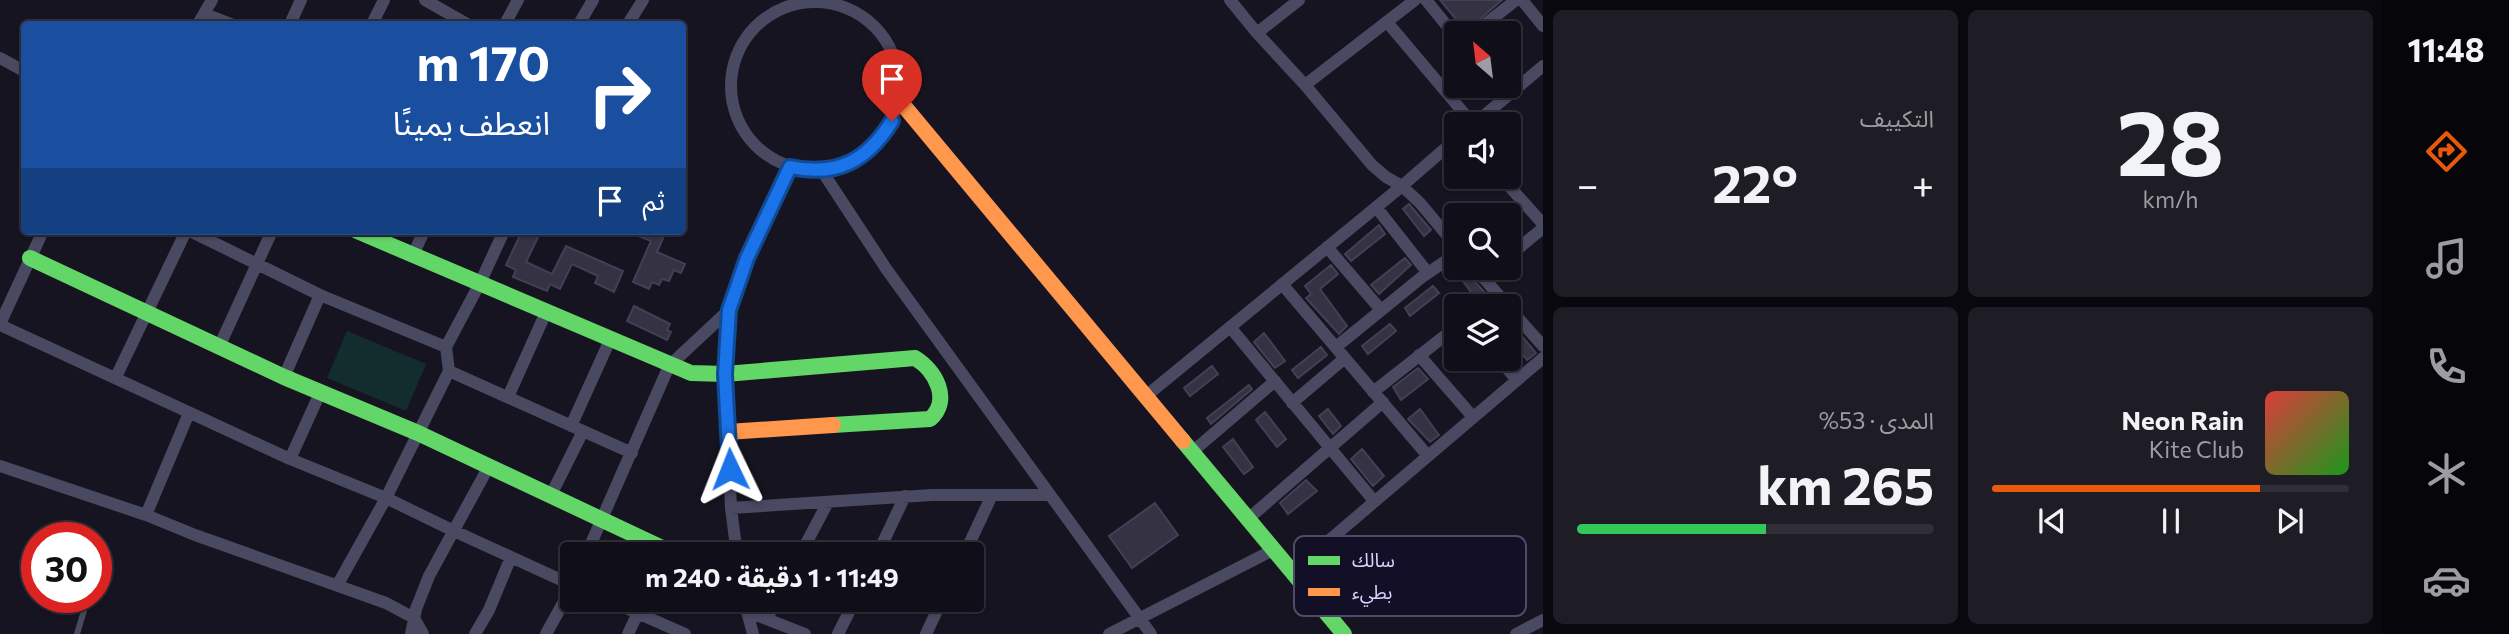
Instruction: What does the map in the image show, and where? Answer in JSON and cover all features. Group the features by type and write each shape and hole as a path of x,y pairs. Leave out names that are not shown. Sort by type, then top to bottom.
{"street":[{"path":"202,19 212,0"},
{"path":"291,21 301,0"},
{"path":"374,21 384,0"},
{"path":"425,0 449,20"},
{"path":"507,21 518,0"},
{"path":"581,21 593,0"},
{"path":"630,21 643,0"},
{"path":"1230,0 1373,165 1402,186 1444,232"},
{"path":"1257,33 1298,0"},
{"path":"1305,85 1415,0"},
{"path":"1426,0 1444,22"},
{"path":"1489,21 1516,0"},
{"path":"1522,0 1543,26"},
{"path":"807,2 859,6 891,49 899,74 899,100 892,121 881,140 864,155 844,166 822,171 790,167 766,156 747,138 735,116 730,90 733,64 743,40 780,4 807,2"},
{"path":"1387,22 1463,112"},
{"path":"0,58 21,69"},
{"path":"1521,84 1543,66"},
{"path":"1487,112 1504,98"},
{"path":"899,100 1294,574"},
{"path":"1146,396 1444,149"},
{"path":"735,542 731,508 725,374 729,310 747,258 790,167"},
{"path":"822,171 887,270 1151,634"},
{"path":"1511,189 1543,226 1521,245"},
{"path":"1376,207 1428,274"},
{"path":"41,235 0,324 189,413 386,498 560,580"},
{"path":"116,377 186,235"},
{"path":"196,235 320,295 446,347"},
{"path":"219,347 269,235"},
{"path":"366,235 547,310 669,366 691,373 725,374 915,358 932,370 937,382 941,408 938,415 930,419 728,432"},
{"path":"413,255 423,235"},
{"path":"338,584 386,498 449,371 446,347 502,235"},
{"path":"1327,247 1381,310"},
{"path":"30,258 284,377 418,433 648,542"},
{"path":"1336,347 1444,263"},
{"path":"1485,280 1497,294"},
{"path":"1282,284 1428,456"},
{"path":"284,377 320,295"},
{"path":"508,397 547,310"},
{"path":"591,542 669,366 729,310"},
{"path":"1521,321 1543,346"},
{"path":"1230,327 1374,501"},
{"path":"1373,391 1444,336"},
{"path":"551,495 610,340"},
{"path":"1419,355 1473,417"},
{"path":"1293,403 1345,358"},
{"path":"1334,536 1543,358"},
{"path":"449,371 632,453"},
{"path":"1509,371 1517,380"},
{"path":"1192,452 1275,381"},
{"path":"290,458 320,393"},
{"path":"1248,519 1382,402"},
{"path":"146,516 189,413"},
{"path":"0,466 386,603 414,618 423,634"},
{"path":"411,634 429,576 489,466"},
{"path":"970,542 992,495"},
{"path":"731,508 905,496 1050,495"},
{"path":"883,542 905,496"},
{"path":"807,542 828,502"},
{"path":"1109,634 1273,550"},
{"path":"475,634 489,610 511,557"},
{"path":"546,634 560,608"},
{"path":"747,612 753,634"},
{"path":"755,612 806,634"},
{"path":"767,619 770,612"},
{"path":"838,634 849,612"},
{"path":"926,634 936,612"},
{"path":"628,634 639,613 685,634"},
{"path":"1328,616 1343,634"},
{"path":"1516,634 1543,620"}],"lane":[{"path":"77,634 83,613"}],"green space":[{"path":"347,331 426,364 406,411 327,378"}],"building":[{"path":"1440,0 1502,0 1478,21 1458,21"},
{"path":"1409,204 1431,230 1424,236 1403,209"},
{"path":"1379,225 1385,234 1351,261 1345,254"},
{"path":"520,235 539,235 526,262 552,274 566,246 623,271 614,292 595,283 598,276 572,264 560,289 550,284 547,291 513,277 516,270 506,265"},
{"path":"636,235 664,235 657,252 685,264 681,273 674,270 669,281 662,279 659,285 652,282 649,289 633,282 651,241"},
{"path":"1405,258 1411,265 1379,294 1371,285"},
{"path":"1331,265 1338,274 1320,289 1347,326 1339,334 1306,298 1311,294 1305,286"},
{"path":"1462,280 1473,280 1485,293 1472,294"},
{"path":"1433,286 1439,293 1410,316 1405,308"},
{"path":"634,306 670,324 667,330 671,332 667,340 627,321"},
{"path":"1390,324 1396,331 1368,354 1362,346"},
{"path":"1264,333 1285,361 1275,368 1254,342"},
{"path":"1521,335 1536,353 1527,360 1521,352"},
{"path":"1321,347 1327,355 1298,378 1292,370"},
{"path":"1212,366 1218,374 1190,396 1184,388"},
{"path":"1418,368 1428,379 1401,400 1393,387"},
{"path":"1249,385 1252,389 1211,424 1207,418"},
{"path":"1328,409 1341,426 1333,434 1319,416"},
{"path":"1420,409 1439,435 1430,442 1408,419"},
{"path":"1265,412 1286,439 1277,447 1256,420"},
{"path":"1233,439 1253,467 1244,474 1223,447"},
{"path":"1362,449 1384,476 1373,486 1351,459"},
{"path":"1306,480 1317,491 1288,514 1280,503"},
{"path":"1155,503 1178,535 1132,568 1109,536"}],"traffic: fast":[{"path":"366,235 691,373 725,374 915,358 929,370 938,386 940,403 930,419 833,425"},
{"path":"30,258 284,377 418,433 649,542"},
{"path":"1183,441 1294,574"},
{"path":"1329,616 1344,634"}],"traffic: slow":[{"path":"899,100 1183,441"},
{"path":"728,432 833,425"}],"route":[{"path":"730,469 725,374 729,310 747,258 790,167 822,171 844,166 864,155 881,140 892,121"}]}
